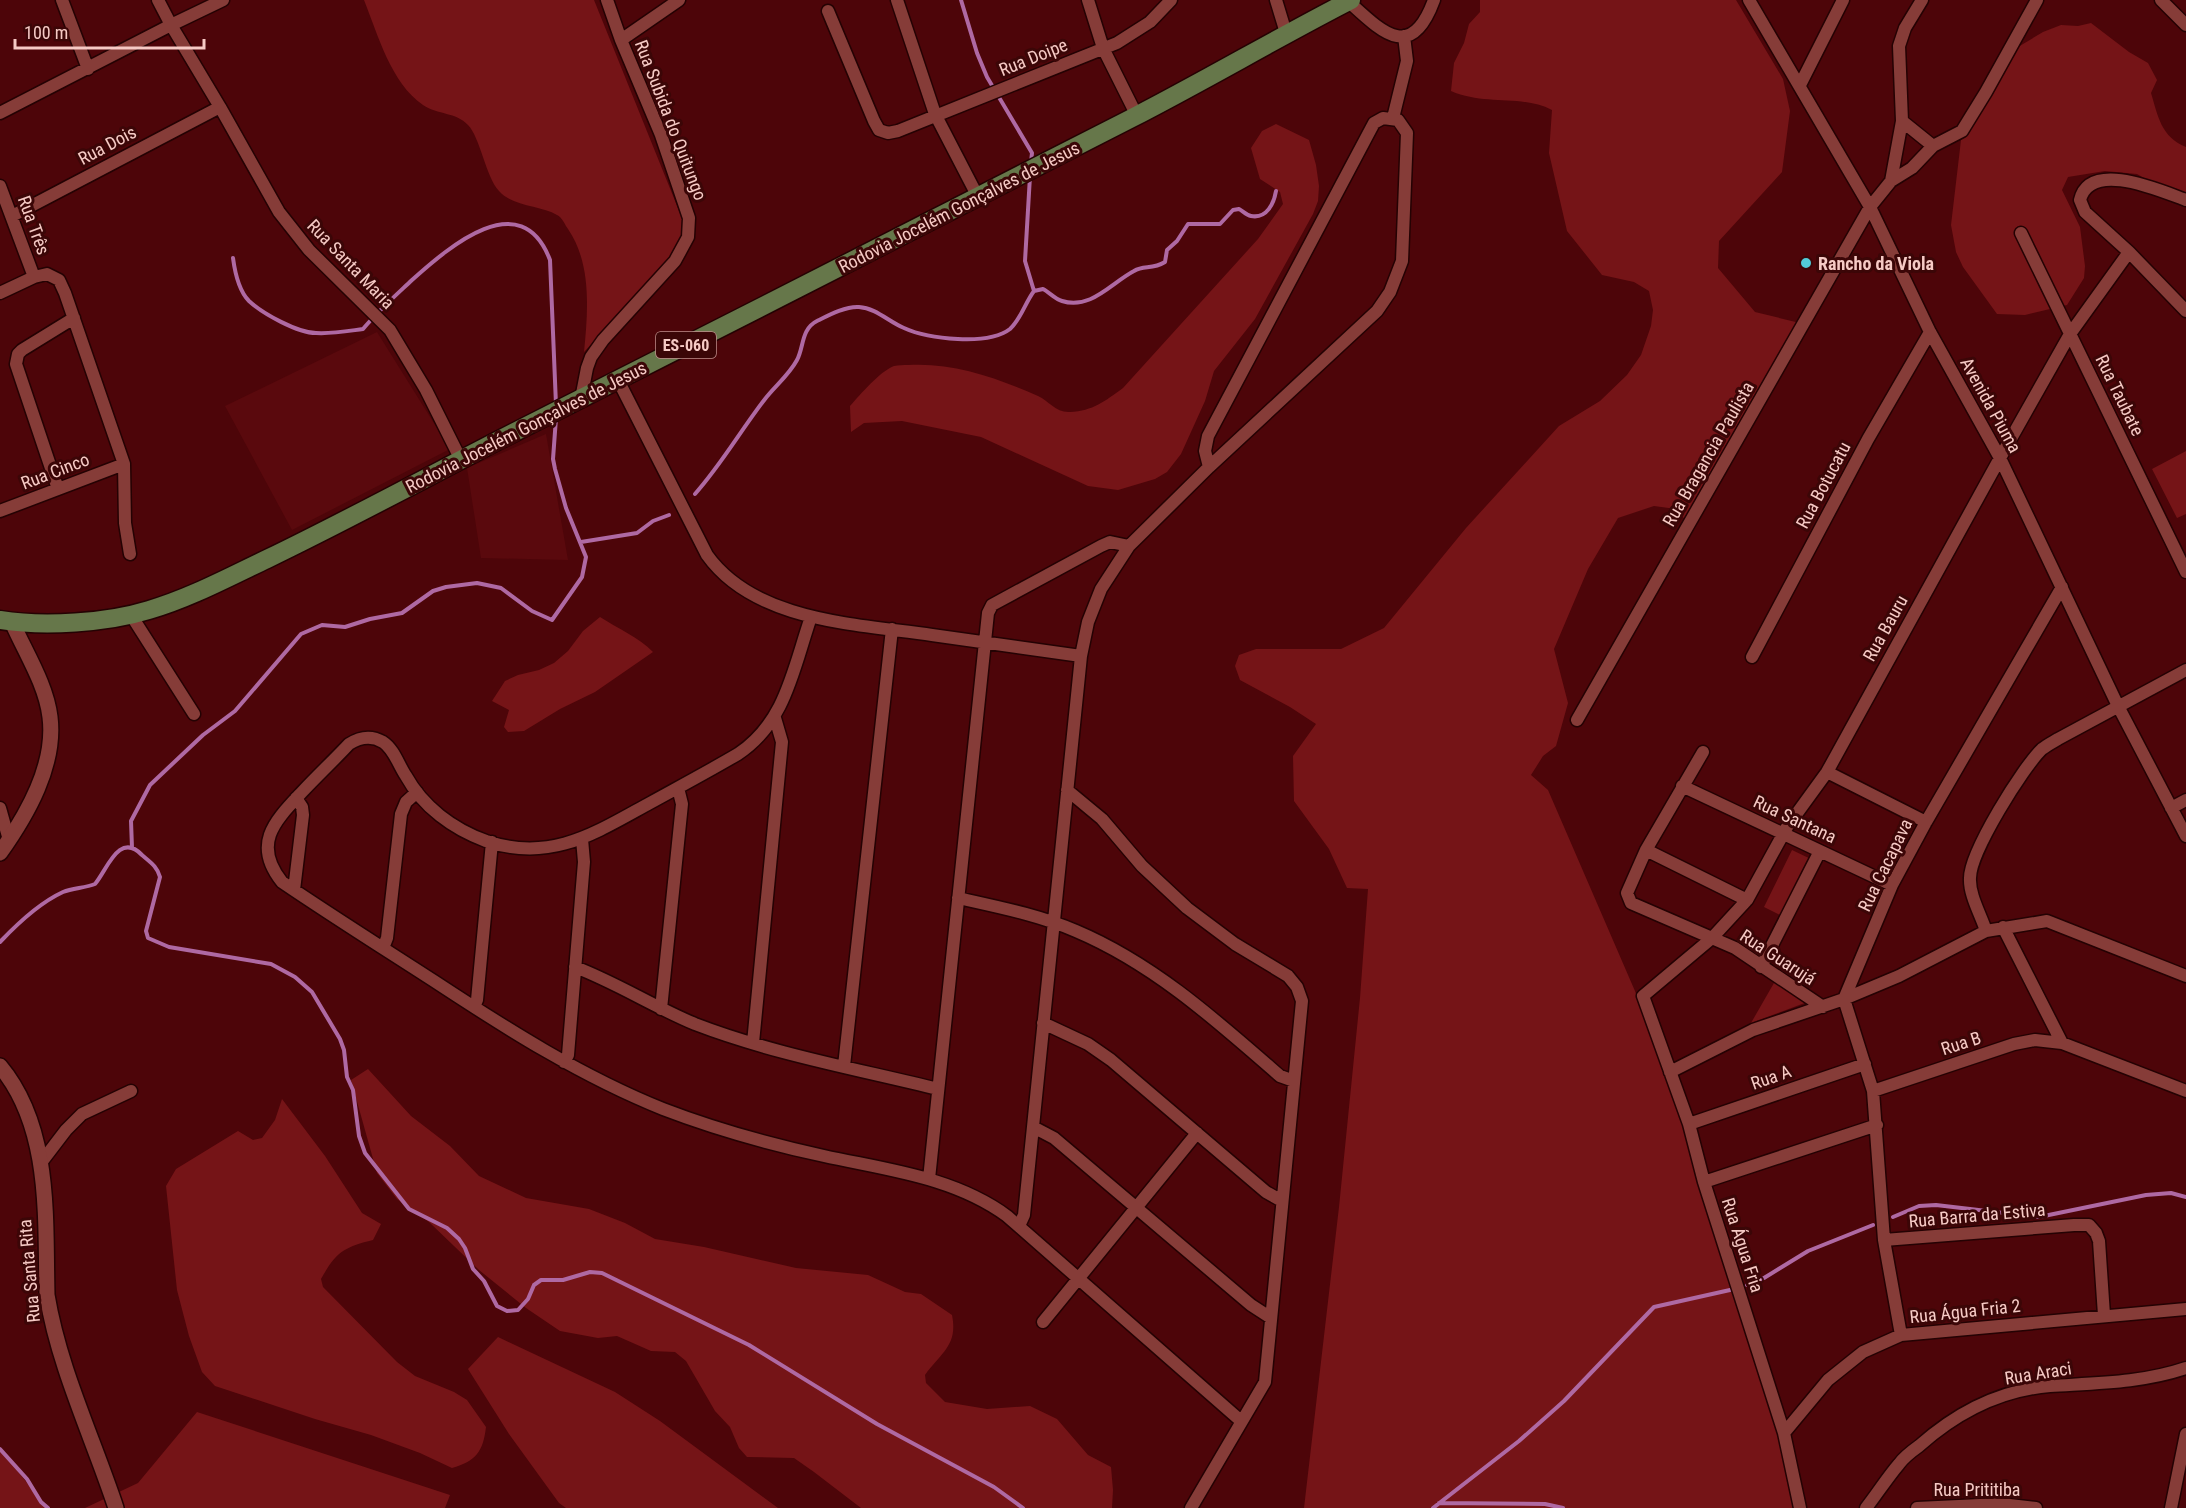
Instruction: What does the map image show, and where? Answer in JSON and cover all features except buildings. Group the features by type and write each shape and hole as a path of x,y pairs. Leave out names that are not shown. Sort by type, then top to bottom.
{"main road":[{"name":"Rodovia Jocelém Gonçalves de Jesus","path":"6,621 95,621 131,615 154,609 217,583 314,537 1137,116 1286,33 1350,1"}],"street":[{"path":"62,0 88,69"},
{"name":"Rua Santa Maria","path":"158,0 279,212 309,250 390,330 426,390 461,460"},
{"path":"1,111 223,0"},
{"name":"Rua Subida do Quitungo","path":"581,399 587,368 597,349 675,261 688,237 689,218 683,196 607,0"},
{"path":"621,40 679,0"},
{"path":"897,0 936,114 978,197"},
{"path":"1088,0 1103,48 1137,116"},
{"name":"Rua Doipe","path":"828,11 879,130 888,133 898,131 1103,48 1138,31 1159,14 1171,0"},
{"path":"1276,0 1286,33"},
{"path":"1350,1 1384,32 1404,36 1423,26 1434,0"},
{"name":"Avenida Piuma","path":"1749,0 1870,207 1930,332 2000,458 2118,706 2186,836"},
{"path":"1800,85 1843,0"},
{"path":"1891,181 1902,121 1899,46 1905,28 1922,0"},
{"path":"1891,181 1912,168 1933,146 1962,131 2037,0"},
{"path":"2161,0 2186,26"},
{"path":"1393,118 1407,61 1404,36"},
{"name":"Rua Dois","path":"12,216 220,107"},
{"path":"1019,1226 1024,1215 1081,656 1088,622 1110,574 1129,546 1209,467 1377,311 1390,292 1399,271 1403,250 1407,133 1402,123 1393,118 1383,118 1374,123 1208,436 1205,451 1209,467"},
{"path":"1902,121 1933,146"},
{"path":"2186,200 2120,180 2099,180 2084,189 2080,205 2186,311"},
{"name":"Rua Bragancia Paulista","path":"1577,720 1870,207 1891,181"},
{"name":"Rua Três","path":"0,186 34,277"},
{"name":"Rua Taubate","path":"2021,233 2186,572"},
{"name":"Rua Bauru","path":"1643,996 1712,938 1747,900 1783,833 1827,772 2070,334 2129,252"},
{"name":"Rua Três","path":"0,293 34,277 47,274 54,276 59,280 74,318"},
{"path":"57,489 16,364 18,354 22,350 74,318 124,464 125,523 130,554"},
{"name":"Rua Botucatu","path":"1752,657 1868,439 1930,332"},
{"path":"618,380 702,545 714,564 729,580 748,593 811,617 1081,656"},
{"name":"Rua Cinco","path":"0,511 124,464"},
{"path":"929,1179 987,613 992,605 1110,542 1129,546"},
{"name":"Rua Cacapava","path":"1844,999 1892,885 2062,586"},
{"path":"131,615 194,714"},
{"path":"811,617 775,718 760,737 750,746 678,788 582,839 546,847 515,847 492,842 455,826 428,805 417,792 388,746 376,739 362,738 349,744 296,798 274,825 268,847 272,866 282,882 474,1007 564,1062 654,1105 740,1135 929,1179 955,1187 981,1199 1019,1226 1241,1421"},
{"path":"0,853 34,798 47,759 51,734 50,716 39,680 6,621"},
{"path":"844,1066 892,629"},
{"path":"1986,931 1969,880 1970,870 1978,849 2030,764 2043,749 2186,670"},
{"path":"753,1043 782,742 775,718"},
{"path":"1646,850 1703,752"},
{"path":"1827,772 1926,822"},
{"name":"Rua Santana","path":"1682,786 1892,885"},
{"path":"661,1009 681,804 678,788"},
{"path":"1067,790 1102,819 1142,866 1187,908 1235,944 1293,981 1302,1001 1265,1382 1191,1508"},
{"path":"383,948 387,938 401,814 406,802 417,792"},
{"path":"294,890 303,815 302,807 296,798"},
{"path":"2171,808 2186,800"},
{"path":"0,808 9,840"},
{"path":"564,1062 568,1055 584,862 582,839"},
{"path":"474,1007 477,1000 492,842"},
{"name":"Rua Guarujá","path":"1747,900 1646,850 1626,893 1631,903 1735,948 1823,1008"},
{"path":"1761,967 1820,851"},
{"path":"958,898 1054,922 1098,941 1140,964 1182,994 1280,1076 1294,1082"},
{"path":"1670,1072 1754,1030 1823,1008 1908,972 1986,931 2002,927 2047,921 2056,923 2186,976"},
{"path":"2002,927 2062,1043"},
{"path":"575,967 597,975 661,1009 753,1043 938,1089"},
{"name":"Rua Água Fria","path":"1643,996 1689,1124 1704,1182 1784,1432 1800,1508"},
{"path":"1844,999 1874,1091 1884,1240 1901,1335"},
{"path":"1044,1023 1088,1044 1111,1060 1266,1192 1282,1201"},
{"name":"Rua B","path":"1874,1091 2014,1044 2035,1040 2062,1043 2186,1090"},
{"name":"Rua A","path":"1689,1124 1865,1064"},
{"name":"Rua Santa Rita","path":"0,1066 13,1082 30,1121 40,1164 50,1313 116,1508"},
{"path":"40,1164 66,1130 82,1114 131,1091"},
{"path":"1704,1182 1877,1125"},
{"path":"1033,1126 1054,1138 1251,1305 1271,1318"},
{"path":"1043,1322 1197,1133"},
{"name":"Rua Barra da Estiva","path":"1884,1240 2074,1225 2089,1226 2096,1233 2098,1241 2104,1315"},
{"name":"Rua Água Fria 2","path":"1784,1432 1828,1380 1863,1352 1901,1335 2186,1309"},
{"name":"Rua Araci","path":"1866,1508 1899,1463 1931,1435 1963,1413 1992,1400 2019,1391 2047,1386 2133,1380 2166,1375 2186,1368"},
{"path":"2171,1508 2186,1434"},
{"name":"Rua Prititiba","path":"1917,1508 2001,1504 2036,1508"}],"shaded area":[{"path":"364,0 594,0 690,238 584,352 587,321 585,273 576,243 563,221 559,216 550,212 519,203 505,196 494,185 476,138 468,125 458,118 423,105 412,96 394,71 380,43"},
{"path":"1480,0 1736,0 1783,79 1790,111 1782,172 1719,241 1718,268 1755,312 1804,324 1694,530 1676,509 1654,506 1618,518 1588,569 1554,649 1568,703 1556,746 1543,756 1531,775 1548,790 1638,998 1712,1202 1757,1348 1795,1508 1304,1508 1339,1207 1360,998 1368,889 1347,888 1329,849 1294,801 1293,756 1316,724 1240,680 1235,666 1239,655 1256,649 1341,649 1384,628 1466,528 1559,426 1600,401 1627,375 1641,355 1651,326 1653,310 1649,291 1634,282 1602,275 1567,231 1549,153 1552,110 1528,102 1477,98 1451,91 1454,63 1464,43 1469,24 1480,12"},
{"path":"2091,23 2129,52 2148,63 2157,80 2151,93 2162,125 2171,138 2186,147 2186,202 2137,174 2105,171 2068,177 2062,190 2080,227 2085,266 2084,278 2067,305 2025,315 1997,314 1963,267 1956,252 1951,225 1961,140 2018,47 2043,32 2061,25 2078,26"},
{"path":"1276,124 1309,140 1316,165 1319,186 1318,201 1255,319 1214,371 1205,401 1181,454 1167,472 1155,479 1118,490 1088,486 981,437 902,421 864,423 851,432 850,406 876,378 896,366 941,366 991,377 1038,396 1065,412 1092,407 1123,388 1258,239 1283,204 1280,192 1260,179 1251,148 1262,131"},
{"path":"377,332 450,449 292,530 225,406"},
{"path":"546,434 568,560 481,558 467,468"},
{"path":"2186,451 2186,514 2177,518 2152,469"},
{"path":"600,617 653,652 595,692 560,709 524,731 508,732 504,727 509,710 492,701 505,681 554,663 568,651 583,631"},
{"path":"1792,850 1815,861 1786,918 1764,907"},
{"path":"1778,976 1818,998 1751,1023"},
{"path":"368,1069 411,1116 450,1146 479,1176 526,1198 589,1209 625,1223 655,1239 704,1247 796,1268 868,1275 905,1292 921,1294 952,1315 953,1325 951,1341 925,1375 926,1383 945,1402 987,1409 1030,1406 1057,1419 1088,1455 1111,1467 1112,1508 861,1508 794,1458 747,1457 739,1448 730,1427 715,1411 686,1361 675,1352 651,1351 617,1336 598,1338 560,1331 526,1308 479,1270 429,1222 397,1199 377,1173 351,1080"},
{"path":"282,1099 325,1156 362,1213 381,1224 373,1240 348,1248 331,1262 321,1279 323,1287 397,1362 415,1376 454,1392 467,1400 486,1427 483,1443 473,1459 452,1468 420,1453 371,1435 215,1386 202,1372 189,1336 177,1290 166,1186 176,1169 238,1131 253,1140 262,1138 275,1120"},
{"path":"498,1337 615,1392 660,1421 778,1508 566,1508 559,1503 509,1434 468,1369"},
{"path":"197,1412 450,1495 445,1508 85,1508 138,1483"},
{"path":"0,1449 47,1508 0,1508"}],"waterway":[{"path":"961,0 987,77 1032,153 1031,162"},
{"path":"1030,176 1025,261 1034,291"},
{"path":"695,494 765,399 794,365 805,333 817,321 843,309 859,307 871,310 915,332 942,338 988,338 1014,325 1034,291 1043,289 1059,300 1072,303 1091,299 1134,271 1165,262 1167,250 1177,241 1188,224 1220,224 1233,210 1239,209 1251,216 1261,215 1269,209 1276,191"},
{"path":"233,258 240,287 249,301 263,311 300,330 322,333 340,332 363,329 412,280 464,239 484,229 503,224 521,226 537,238 550,260 556,405"},
{"path":"132,848 131,821 150,785 203,735 235,711 301,634 322,625 345,627 370,619 402,613 433,591 477,583 501,588 532,611 552,620 582,577 586,557 566,508 555,469 553,459 556,418"},
{"path":"581,542 637,533 653,521 669,515"},
{"path":"0,942 46,902 63,892 95,884 114,855 120,850 127,847 134,849 153,864 160,877 146,931 148,938 169,947 271,964 295,977 312,992 340,1039 344,1050 347,1077 353,1090 359,1136 365,1153 409,1209 447,1228 459,1239 473,1269 484,1281 497,1306 507,1311 518,1310 528,1299 534,1285 541,1280 563,1280 590,1272 602,1273 749,1345 877,1424 994,1487 1023,1508"},
{"path":"1893,1217 1919,1206 1936,1205 2039,1217 2146,1195 2171,1193 2186,1197"},
{"path":"1747,1285 1764,1278 1808,1251 1873,1225"},
{"path":"1433,1508 1519,1441 1564,1401 1654,1307 1730,1290"},
{"path":"0,1449 27,1479 41,1502 48,1508"},
{"path":"1439,1503 1545,1504 1563,1508"}],"place":[{"name":"Rancho da Viola","path":"1806,263"}]}
